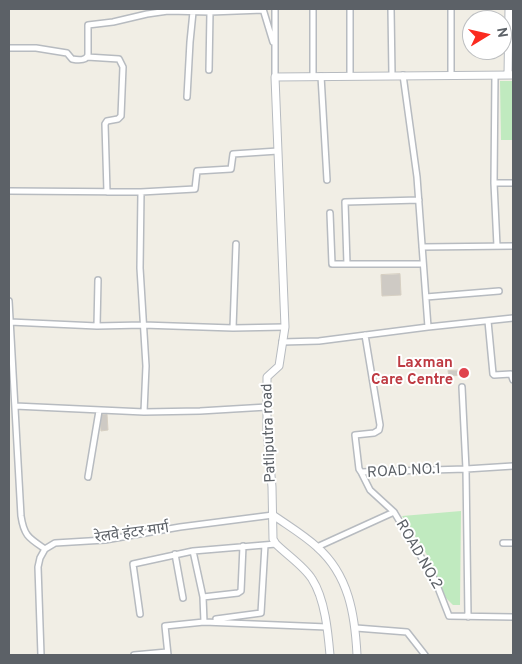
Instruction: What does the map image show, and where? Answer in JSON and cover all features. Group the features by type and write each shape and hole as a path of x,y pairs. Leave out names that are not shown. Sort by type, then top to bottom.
{"street":[{"path":"87,57 88,25 114,22 168,11 210,12 263,9 275,47"},
{"path":"275,9 275,77 510,75 509,9"},
{"path":"313,9 327,180"},
{"path":"350,9 350,76"},
{"path":"391,9 392,75"},
{"path":"451,9 452,75"},
{"path":"187,97 193,12"},
{"path":"209,70 210,12"},
{"path":"9,48 36,48 67,53 72,59 80,60 87,57 119,59 123,67 121,116 118,119 107,121 105,124 107,192"},
{"path":"495,74 494,183 497,246"},
{"path":"403,75 419,200 428,328"},
{"name":"Patliputra road","path":"275,77 285,327 279,366 266,377 273,539 276,544"},
{"path":"9,190 141,192 194,189 197,171 230,169 233,154 278,151"},
{"path":"494,183 513,183"},
{"path":"141,192 140,268 146,366 144,412"},
{"path":"347,264 345,202 419,200"},
{"path":"330,213 332,264 423,264"},
{"path":"233,328 236,244"},
{"path":"422,247 513,246"},
{"path":"96,326 98,280"},
{"path":"426,297 499,291"},
{"path":"9,301 21,516 23,529 28,537 45,549 38,567 42,655"},
{"path":"282,342 319,341 513,318"},
{"path":"488,321 493,374 509,374 513,376 513,380"},
{"path":"10,322 96,326 285,327"},
{"path":"361,472 355,435 374,433 379,430 380,425 365,335"},
{"path":"462,387 466,469 468,617"},
{"path":"15,406 144,412 267,407"},
{"path":"88,477 99,411"},
{"name":"ROAD NO.1","path":"394,512 370,490 361,472 513,466"},
{"name":"ROAD NO.2","path":"317,547 394,512 435,580 449,616 513,617"},
{"path":"273,515 317,547 340,575 350,600 356,628 357,655"},
{"name":"रेलवे हंटर मार्ग","path":"45,549 56,543 106,540 180,527 273,515"},
{"path":"503,543 513,543"},
{"path":"140,614 134,564 193,551 276,544 312,578 318,590 327,627 330,655"},
{"path":"216,619 261,613 265,545"},
{"path":"203,597 238,593 241,591 243,546"},
{"path":"193,551 203,597 204,622"},
{"path":"175,554 183,598"},
{"path":"134,655 168,654 165,626 204,622 327,627"},
{"path":"356,628 407,632 425,655"}],"green space":[{"path":"500,81 513,81 513,140 501,140"},
{"path":"461,511 460,605 453,605 446,598 426,553 402,516"}],"building":[{"path":"400,274 401,295 382,296 381,275"},
{"path":"466,370 466,375 449,376 448,371"},
{"path":"107,414 108,430 101,431 100,415"}],"place":[{"name":"Laxman Care Centre","path":"464,373"}]}
